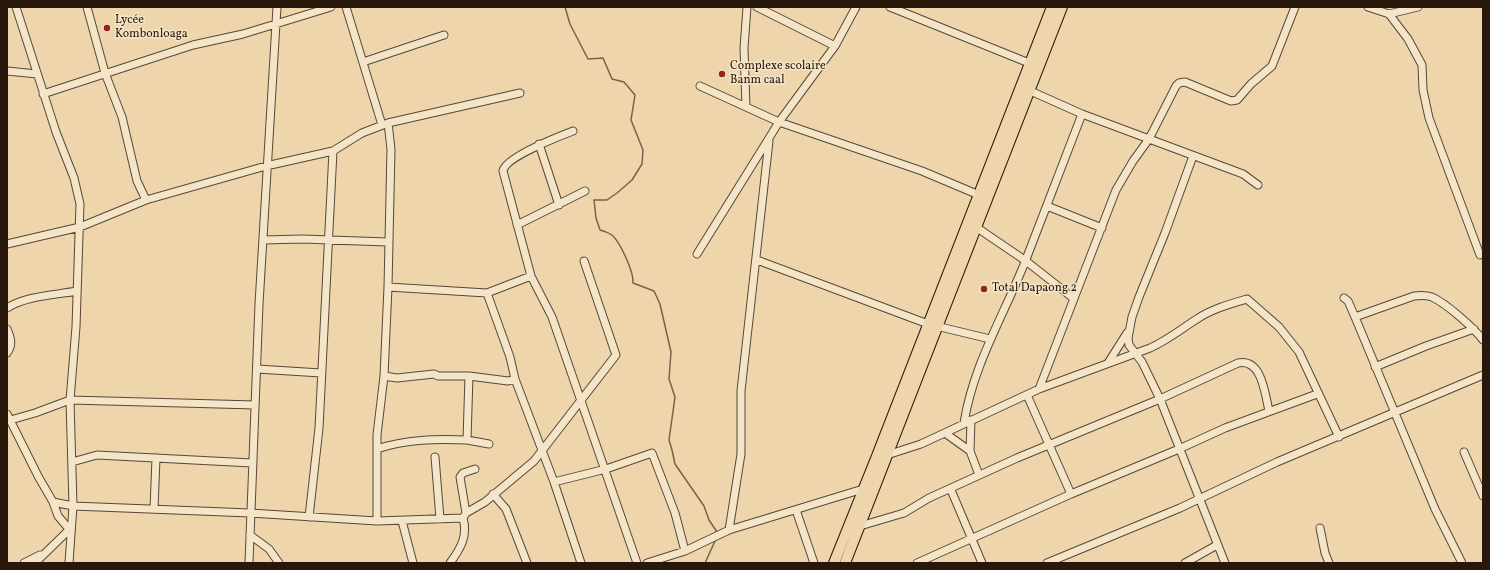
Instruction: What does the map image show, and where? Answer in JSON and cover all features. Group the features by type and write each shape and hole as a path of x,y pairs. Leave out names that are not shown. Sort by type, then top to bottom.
{"highway":[{"path":"845,563 860,526 882,456 1025,88 1029,63 1052,7"},
{"path":"971,225 979,195 1062,7"},
{"path":"834,563 863,489 882,456"}],"street":[{"path":"16,7 43,94 78,193 80,227 76,327 70,400 73,506 70,529 69,563"},
{"path":"87,7 105,73 122,117 137,181 146,200"},
{"path":"248,563 259,304 264,240 266,166 273,93 276,7"},
{"path":"43,94 193,45 276,24 331,7"},
{"path":"346,7 363,62 385,124 391,149 388,287 384,376 377,449 377,521"},
{"path":"746,107 744,48 747,7"},
{"path":"757,7 835,46"},
{"path":"697,254 769,141 779,122 835,46 856,7"},
{"path":"890,7 1029,63"},
{"path":"1039,388 1116,190 1133,161 1149,139 1178,83 1185,82 1231,101 1239,98 1251,84 1272,66 1295,7"},
{"path":"1368,7 1389,14 1418,7"},
{"path":"1389,14 1408,39 1422,65 1423,90 1429,118 1480,255"},
{"path":"363,62 444,35"},
{"path":"7,71 37,74"},
{"path":"700,86 779,122 922,171 979,195"},
{"path":"1025,88 1082,114 1243,174 1258,185"},
{"path":"7,244 80,227 146,200 266,166 333,151 362,133 385,124 520,93"},
{"path":"979,475 970,452 968,422 969,395 990,340 1026,261 1082,114"},
{"path":"573,131 539,144 506,164 504,168 531,276 552,317 606,469 637,563"},
{"path":"729,530 741,454 741,391 757,260 769,141"},
{"path":"539,144 560,205"},
{"path":"309,517 319,428 321,373 330,240 333,151"},
{"path":"1108,363 1128,333 1139,297 1165,233 1193,156"},
{"path":"518,225 585,191"},
{"path":"1047,206 1102,228"},
{"path":"971,225 1026,261 1073,298"},
{"path":"264,240 388,242"},
{"path":"757,260 932,325 990,340"},
{"path":"53,502 73,506 250,513 377,521 440,519 465,515 485,502 516,474 528,467 616,355 584,261"},
{"path":"388,287 487,293 531,276"},
{"path":"7,308 26,298 41,298 77,291"},
{"path":"487,293 510,357 515,379 554,482 581,563"},
{"path":"1355,317 1414,296 1423,295 1433,298 1474,329 1483,340"},
{"path":"1344,298 1348,301 1355,317 1435,510 1462,563"},
{"path":"882,456 921,444 1039,388 1136,353 1166,340 1198,318 1222,307 1247,299 1287,335 1299,352 1317,394 1339,437"},
{"path":"7,329 11,340 7,353"},
{"path":"1375,367 1426,346 1474,329"},
{"path":"1128,333 1129,344 1142,362 1160,399 1225,563"},
{"path":"860,526 898,516 929,498 951,490 979,475 1160,399 1238,363 1246,362 1255,368 1259,374 1269,411"},
{"path":"257,370 321,373"},
{"path":"384,376 397,378 434,374 438,376 468,376 508,381 515,379"},
{"path":"467,440 468,376"},
{"path":"1047,563 1199,499 1277,462 1483,376"},
{"path":"1027,394 1071,494"},
{"path":"917,563 1071,494 1232,425 1317,394"},
{"path":"70,529 58,516 53,502 8,418 35,413 70,400 255,405"},
{"path":"945,433 970,452"},
{"path":"377,449 392,444 417,441 467,440 489,444"},
{"path":"1464,452 1483,496"},
{"path":"554,482 606,469 652,453 685,550"},
{"path":"72,462 97,456 252,463"},
{"path":"435,457 440,519"},
{"path":"154,509 156,458"},
{"path":"450,563 464,542 466,528 460,478 463,473 475,469"},
{"path":"646,563 685,550 729,530 863,489"},
{"path":"951,490 982,563"},
{"path":"493,494 506,509 527,563"},
{"path":"796,510 814,563"},
{"path":"402,521 413,563"},
{"path":"1320,528 1325,553 1330,563"},
{"path":"35,563 70,529"},
{"path":"250,535 269,549 279,563"},
{"path":"1185,563 1217,545"},
{"path":"24,563 44,553"}],"waterway":[{"path":"565,7 570,24 588,59 603,58 612,79 624,82 635,95 631,120 643,150 642,164 632,180 617,193 607,200 594,200 596,218 600,230 612,235 619,244 629,265 633,283 654,291 660,304 671,352 669,379 675,397 669,440 675,464 704,506 709,520 717,532"},
{"path":"705,563 716,539"}],"place":[{"name":"Lycée Kombonloaga","path":"107,28"},
{"name":"Complexe scolaire Banm caal","path":"722,74"},
{"name":"Total Dapaong 2","path":"984,289"}]}
